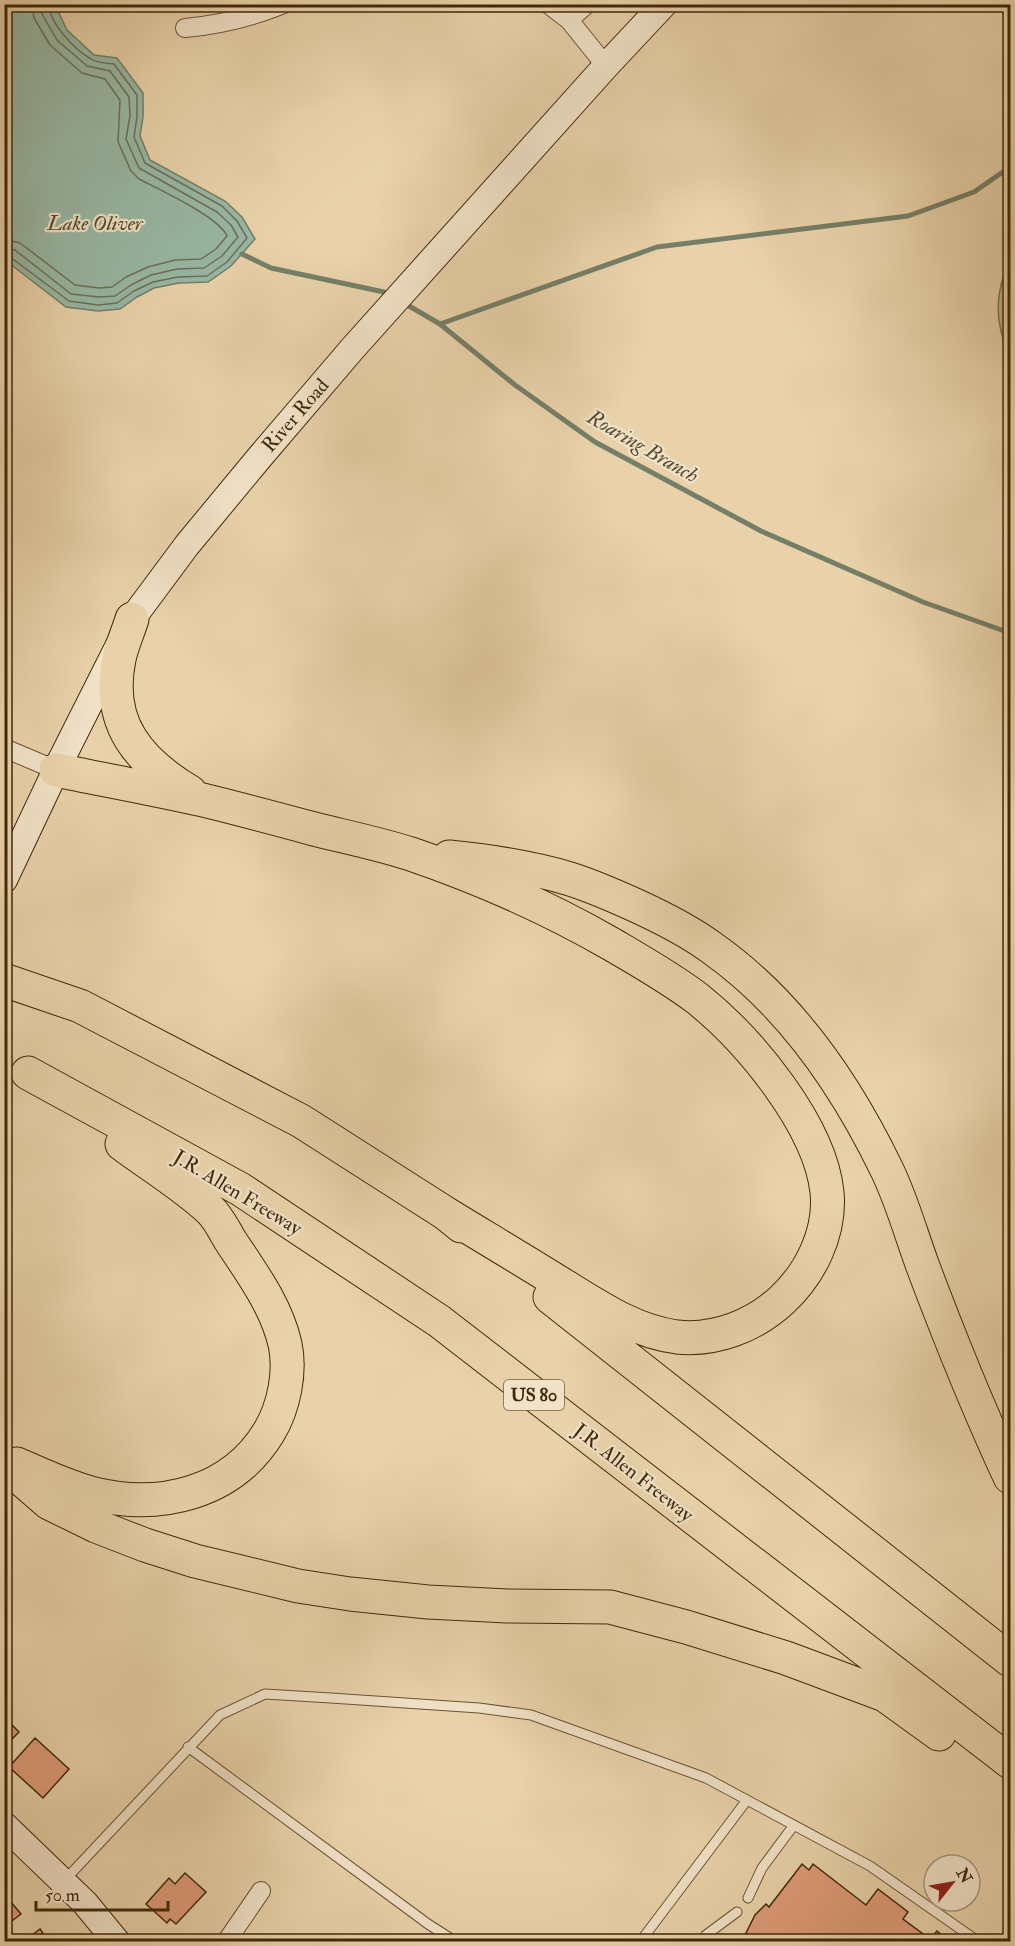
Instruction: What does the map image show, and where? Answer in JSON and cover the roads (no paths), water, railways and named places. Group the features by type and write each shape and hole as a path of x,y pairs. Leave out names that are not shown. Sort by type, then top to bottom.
{"highway":[{"path":"132,619 120,658 116,685 122,723 132,744 145,760 171,781 204,801"},
{"path":"4,980 80,1006 301,1121 445,1213 625,1323 676,1336 702,1337 728,1332 752,1323 774,1308 793,1290 808,1269 820,1245 826,1219 827,1193 823,1168 787,1097 756,1055 732,1030 699,1000 634,957 578,925 517,895 409,854 204,801 56,770"},
{"path":"409,854 494,862 569,879 619,898 666,920 711,947 771,998 806,1037 837,1080 883,1162 986,1424 1011,1477"},
{"path":"4,1459 69,1486 111,1497 146,1499 172,1497 198,1491 222,1480 243,1465 261,1446 275,1423 283,1398 287,1372 285,1346 269,1299 211,1211 16,1069"},
{"name":"J.R. Allen Freeway","path":"16,1069 240,1189 439,1321 1011,1762"},
{"path":"445,1213 685,1405 1011,1660"},
{"path":"4,1464 49,1503 96,1526 185,1558 246,1575 350,1594 428,1602 507,1606 610,1607 686,1627 786,1658 885,1695 1011,1785"}],"main road":[{"name":"River Road","path":"4,880 132,619 201,528 353,348 664,4"},
{"path":"4,1826 85,1903 117,1941"}],"street":[{"path":"185,28 209,26 258,14 284,4"},
{"path":"548,4 569,20 606,66"},
{"path":"569,20 587,4"},
{"path":"4,748 56,770"},
{"path":"226,1941 261,1891"}],"lane":[{"path":"63,1882 220,1715 265,1694 479,1708 531,1715 706,1778 870,1866 980,1941"},
{"path":"188,1747 428,1924 456,1941"},
{"path":"640,1941 747,1800"},
{"path":"748,1898 762,1868 794,1825"},
{"path":"701,1941 737,1912"}],"water":[{"name":"Lake Oliver","path":"4,5 55,5 67,30 94,55 117,58 143,93 140,136 150,160 225,201 242,217 255,239 231,266 208,282 179,283 154,288 120,309 98,311 66,307 5,260"}],"waterway":[{"path":"440,324 657,247 908,216 974,192 1010,167"},
{"name":"Roaring Branch","path":"242,254 271,268 384,292 391,296"},
{"name":"Roaring Branch","path":"404,303 440,324 515,385 595,442 761,531 923,602 1010,633"}]}
